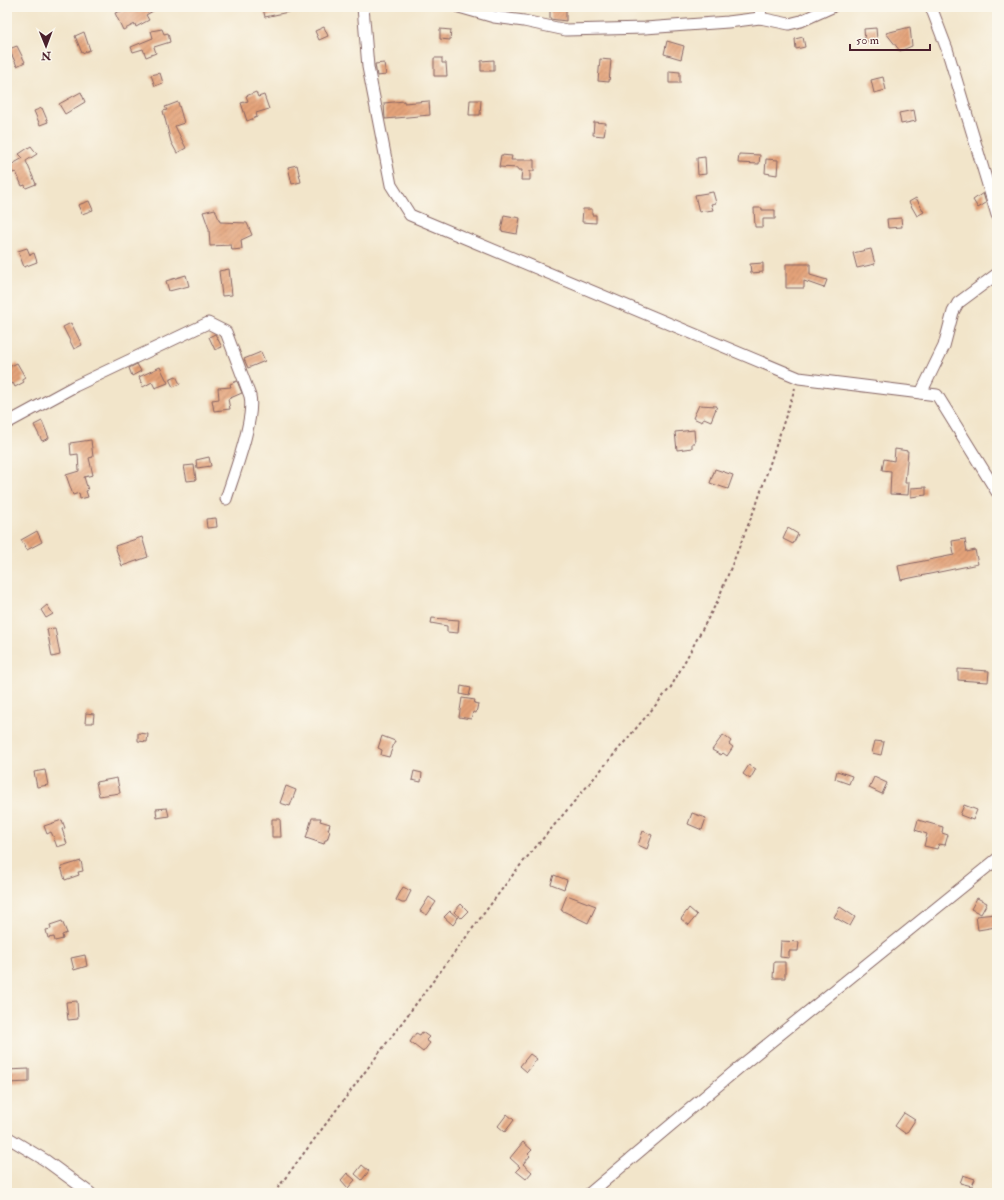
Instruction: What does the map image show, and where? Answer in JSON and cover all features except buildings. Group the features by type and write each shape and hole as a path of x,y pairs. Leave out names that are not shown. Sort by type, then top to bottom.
{"street":[{"path":"362,7 368,67 391,185 410,214 799,378 937,395 997,492"},
{"path":"460,7 494,17 524,21 566,30 645,28 760,12 789,24 801,21 832,7"},
{"path":"932,7 947,49 997,215"},
{"path":"921,393 944,346 958,303 997,274"},
{"path":"7,423 75,386 208,323 226,332 252,404 249,420 226,499"},
{"path":"590,1193 747,1061 997,859"},
{"path":"7,1137 45,1160 90,1193"}],"path":[{"path":"274,1193 518,868 671,687 717,602 757,503 799,378"}]}
